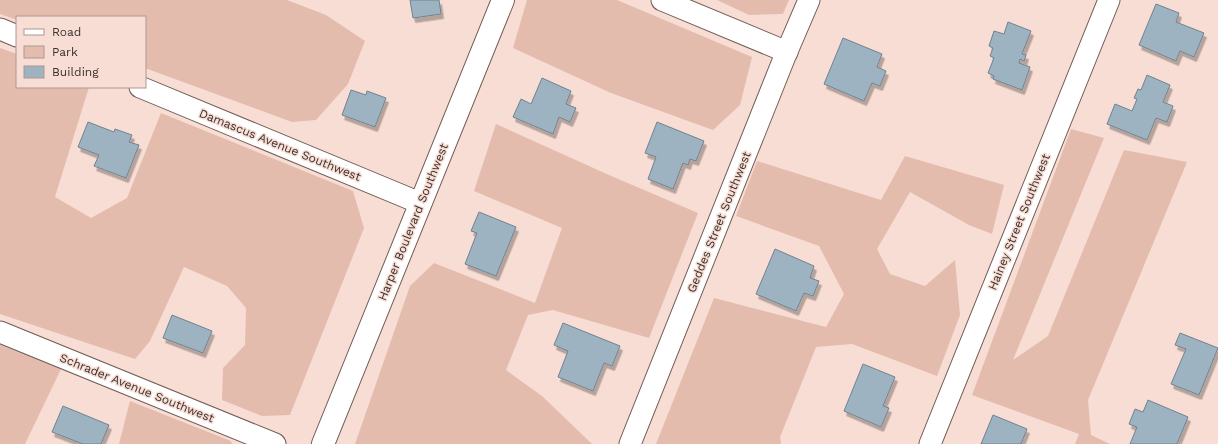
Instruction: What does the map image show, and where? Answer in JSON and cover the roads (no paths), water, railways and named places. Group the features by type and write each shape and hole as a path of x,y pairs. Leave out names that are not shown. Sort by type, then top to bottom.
{"street":[{"name":"Harper Boulevard Southwest","path":"323,444 504,0"},
{"path":"662,0 787,52"},
{"name":"Geddes Street Southwest","path":"630,444 809,0"},
{"name":"Hainey Street Southwest","path":"930,444 1109,0"},
{"path":"0,29 16,36"},
{"name":"Damascus Avenue Southwest","path":"142,88 420,203"},
{"name":"Schrader Avenue Southwest","path":"0,332 275,444"}]}
